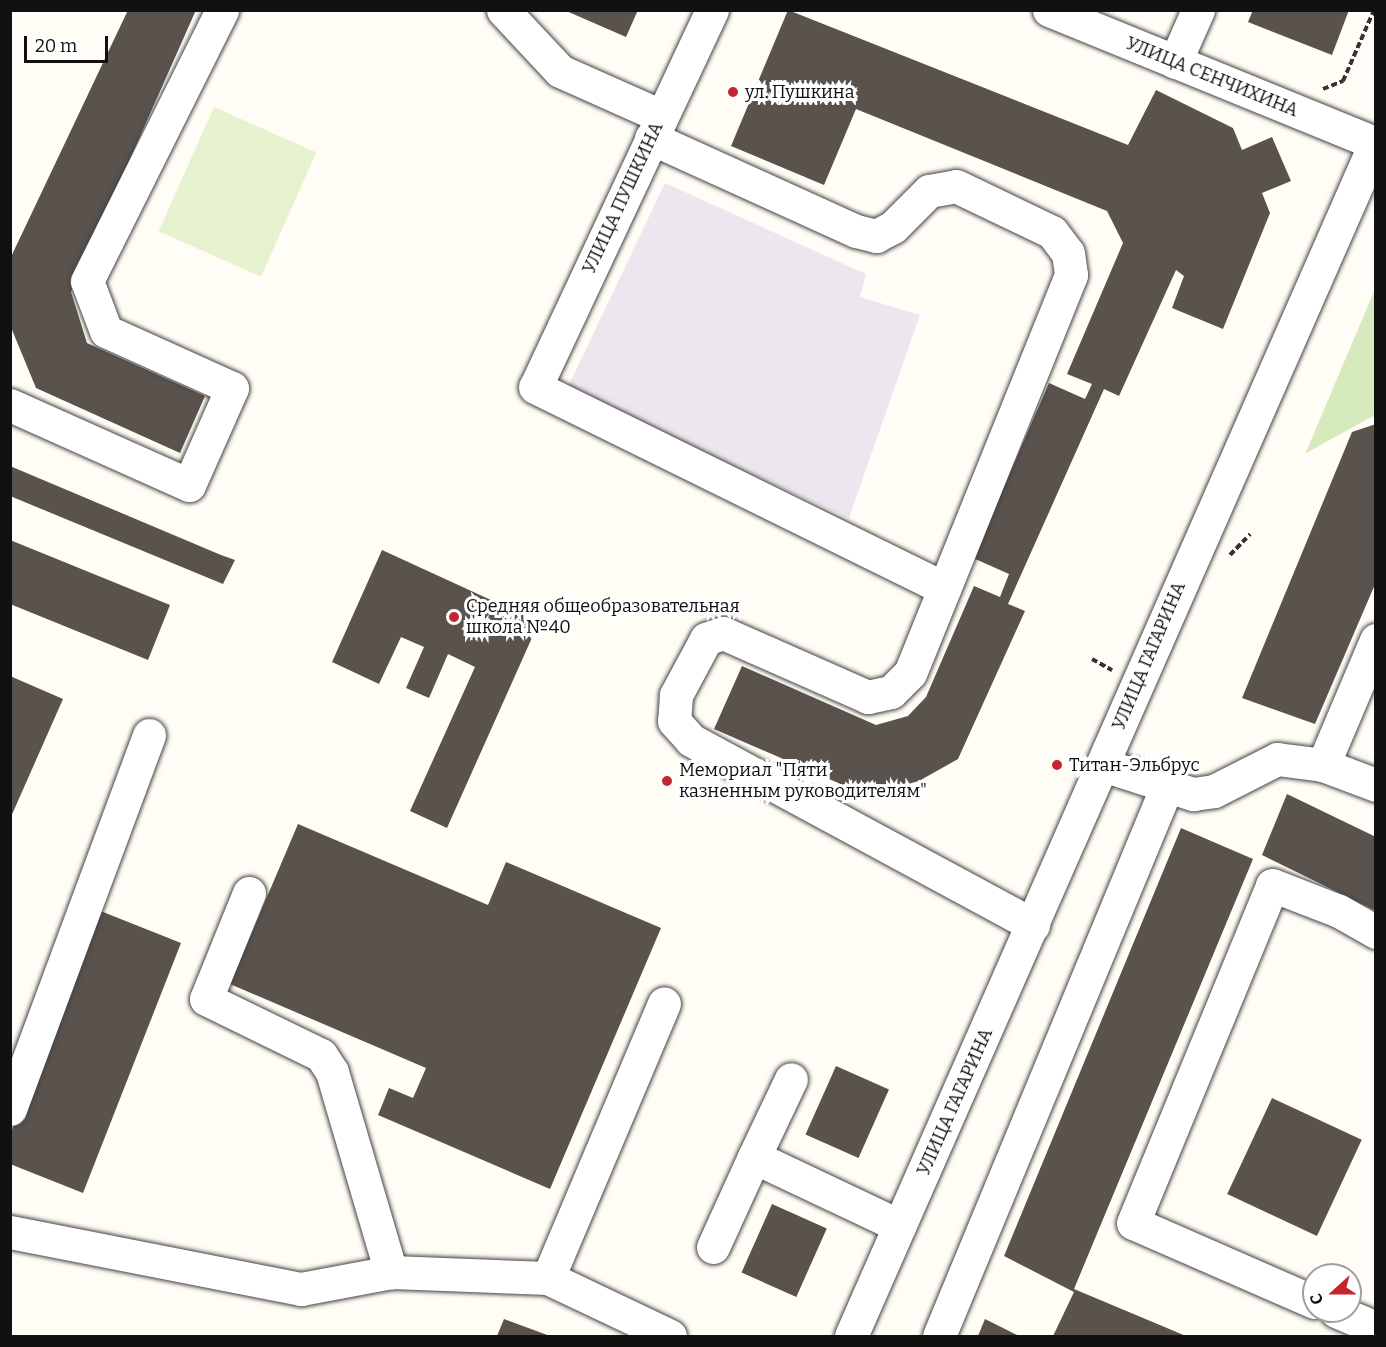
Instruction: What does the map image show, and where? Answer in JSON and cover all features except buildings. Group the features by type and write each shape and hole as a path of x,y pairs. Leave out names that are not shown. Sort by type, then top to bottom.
{"street":[{"path":"10,405 189,485 232,388 106,331 87,281 222,10"},
{"path":"503,10 560,71 656,127 856,231 876,236 893,227 929,191 956,186 1052,232 1068,253 1071,274 910,673 891,692 868,697 723,633 706,639 676,696 674,721 691,740 1033,925"},
{"name":"УЛИЦА ПУШКИНА","path":"712,10 535,387 944,588"},
{"name":"УЛИЦА СЕНЧИХИНА","path":"1049,10 1375,142"},
{"path":"1175,62 1198,10"},
{"name":"УЛИЦА ГАГАРИНА","path":"851,1336 1375,142"},
{"path":"1323,765 1376,640"},
{"path":"10,1109 148,735"},
{"path":"1103,765 1193,794 1214,791 1277,759 1323,765 1376,785"},
{"path":"939,1336 1167,786"},
{"path":"1302,1297 1133,1223 1272,885 1339,911 1376,932"},
{"path":"249,893 206,999 321,1055 332,1072 391,1272"},
{"path":"548,1278 664,1003"},
{"path":"713,1246 791,1079"},
{"path":"754,1157 900,1226"},
{"path":"10,1232 301,1290 391,1272 548,1278 670,1336"},
{"path":"1362,1322 1376,1328"}],"path":[{"path":"1310,87 1321,90 1343,81 1374,10"}],"shaded area":[{"path":"665,183 866,274 860,297 920,315 849,518 566,391"}],"green space":[{"path":"214,107 316,153 261,277 159,231"},
{"path":"1375,289 1375,415 1306,453 1306,452"}],"place":[{"name":"ул. Пушкина","path":"733,92"},
{"name":"Средняя общеобразовательная школа №40","path":"454,617"},
{"name":"Титан-Эльбрус","path":"1057,765"},
{"name":"Мемориал \"Пяти казненным руководителям\"","path":"667,781"}]}
